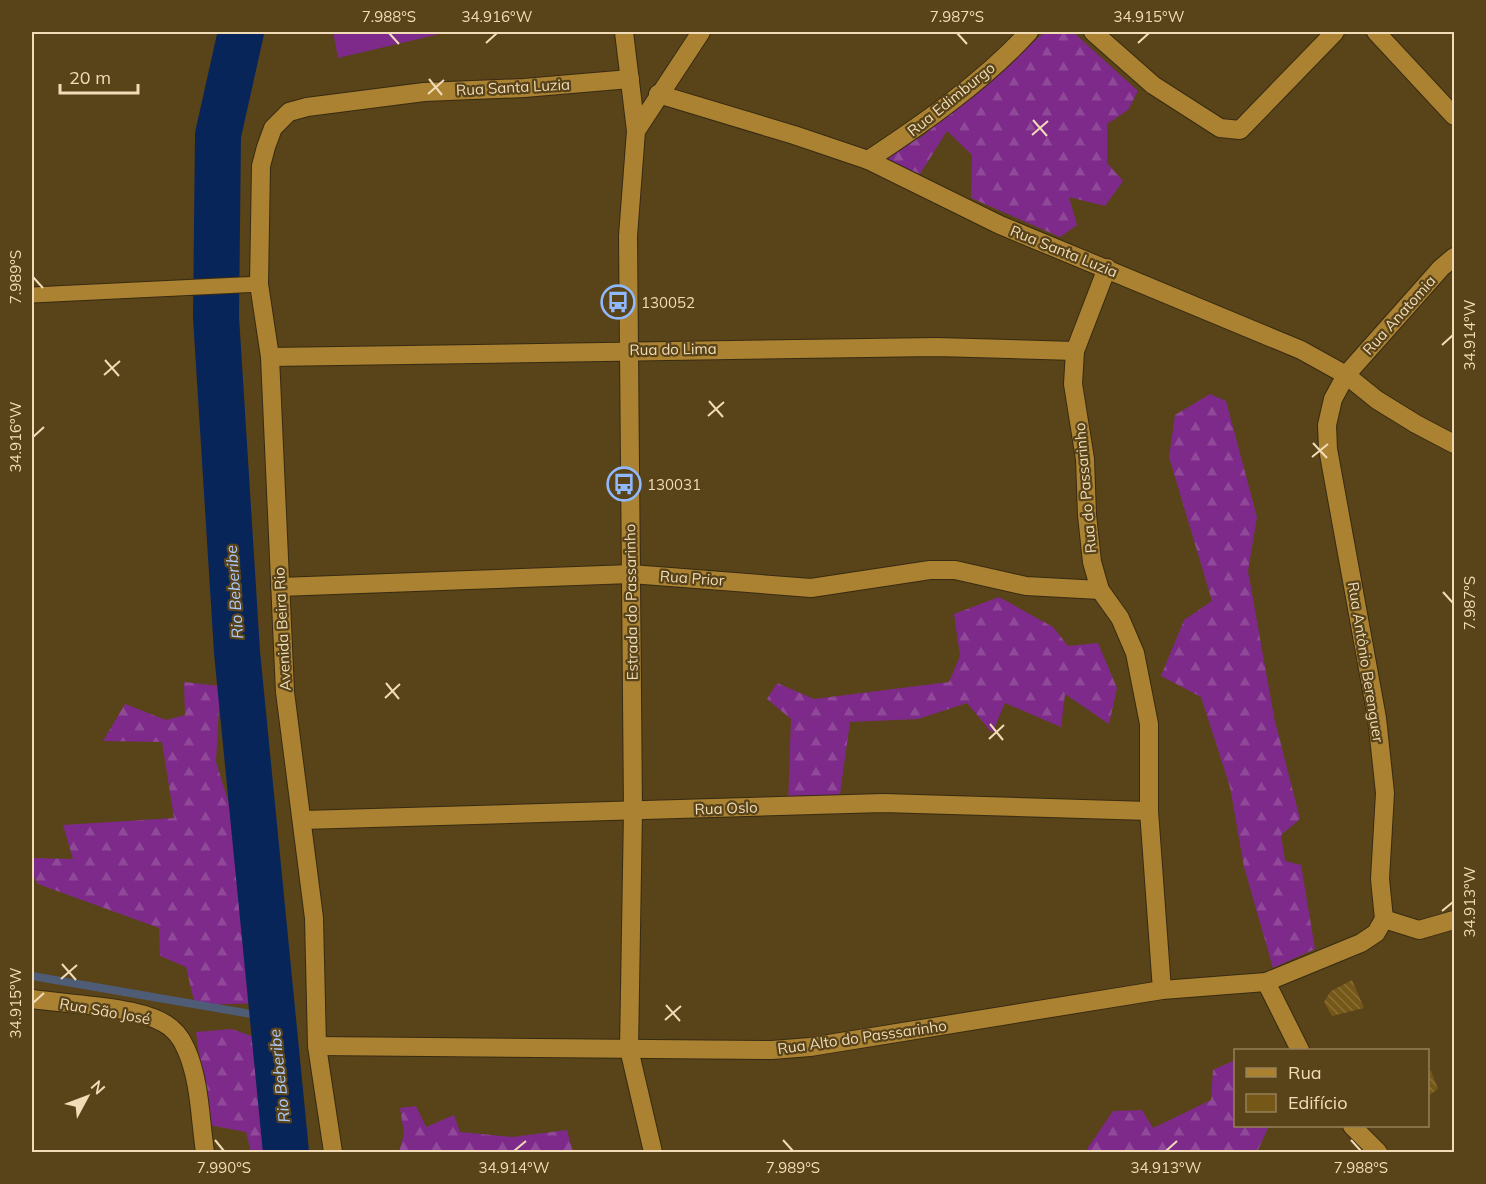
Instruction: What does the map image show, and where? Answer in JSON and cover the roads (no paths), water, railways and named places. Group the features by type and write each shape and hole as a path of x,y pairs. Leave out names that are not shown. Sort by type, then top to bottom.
{"street":[{"path":"624,32 636,131"},
{"name":"Estrada do Passarinho","path":"653,1152 629,1049 633,812 627,350 628,236 636,131 658,94 701,32"},
{"name":"Rua Edimburgo","path":"868,160 927,120 1029,32"},
{"path":"1092,32 1153,85 1220,128 1240,130 1335,32"},
{"path":"1376,32 1455,116"},
{"name":"Rua Santa Luzia","path":"289,112 307,107 424,92 524,88 630,79"},
{"name":"Rua Santa Luzia","path":"658,94 868,160 1000,225 1301,350 1346,375 1377,400 1455,444"},
{"name":"Avenida Beira Rio","path":"289,112 273,128 261,166 254,284 270,357 288,716 314,918 317,1046 333,1152"},
{"name":"Rua Anatomia","path":"1346,375 1441,268 1455,257"},
{"name":"Rua do Passarinho","path":"1107,268 1075,351 1073,384 1085,459 1089,539 1100,590 1120,618 1135,653 1145,694 1149,723 1149,811 1162,990"},
{"name":"Rua do Lima","path":"270,357 936,347 1075,351"},
{"name":"Rua Antônio Berenguer","path":"1346,375 1333,399 1327,425 1328,449 1377,718 1385,793 1380,879 1384,919"},
{"name":"Rua Prior","path":"280,587 631,574 811,588 930,570 955,570 1026,586 1100,590"},
{"name":"Rua Oslo","path":"303,820 882,803 1149,811"},
{"path":"1384,919 1419,930 1455,920"},
{"name":"Rua Alto do Passsarinho","path":"317,1046 772,1050 810,1047 1162,990 1266,982 1361,944 1376,933 1384,919"},
{"path":"1266,982 1300,1049"},
{"name":"Rua São José","path":"32,999 128,1012 161,1021 176,1032 186,1048 193,1068 205,1152"},
{"path":"1354,1127 1378,1152"}],"lane":[{"path":"32,295 254,284"}],"waterway":[{"name":"Rio Beberibe","path":"241,32 218,135 216,317 237,652 286,1152"},
{"path":"32,976 274,1018"}],"place":[{"name":"130052","path":"618,302"},
{"name":"130031","path":"624,484"}]}
